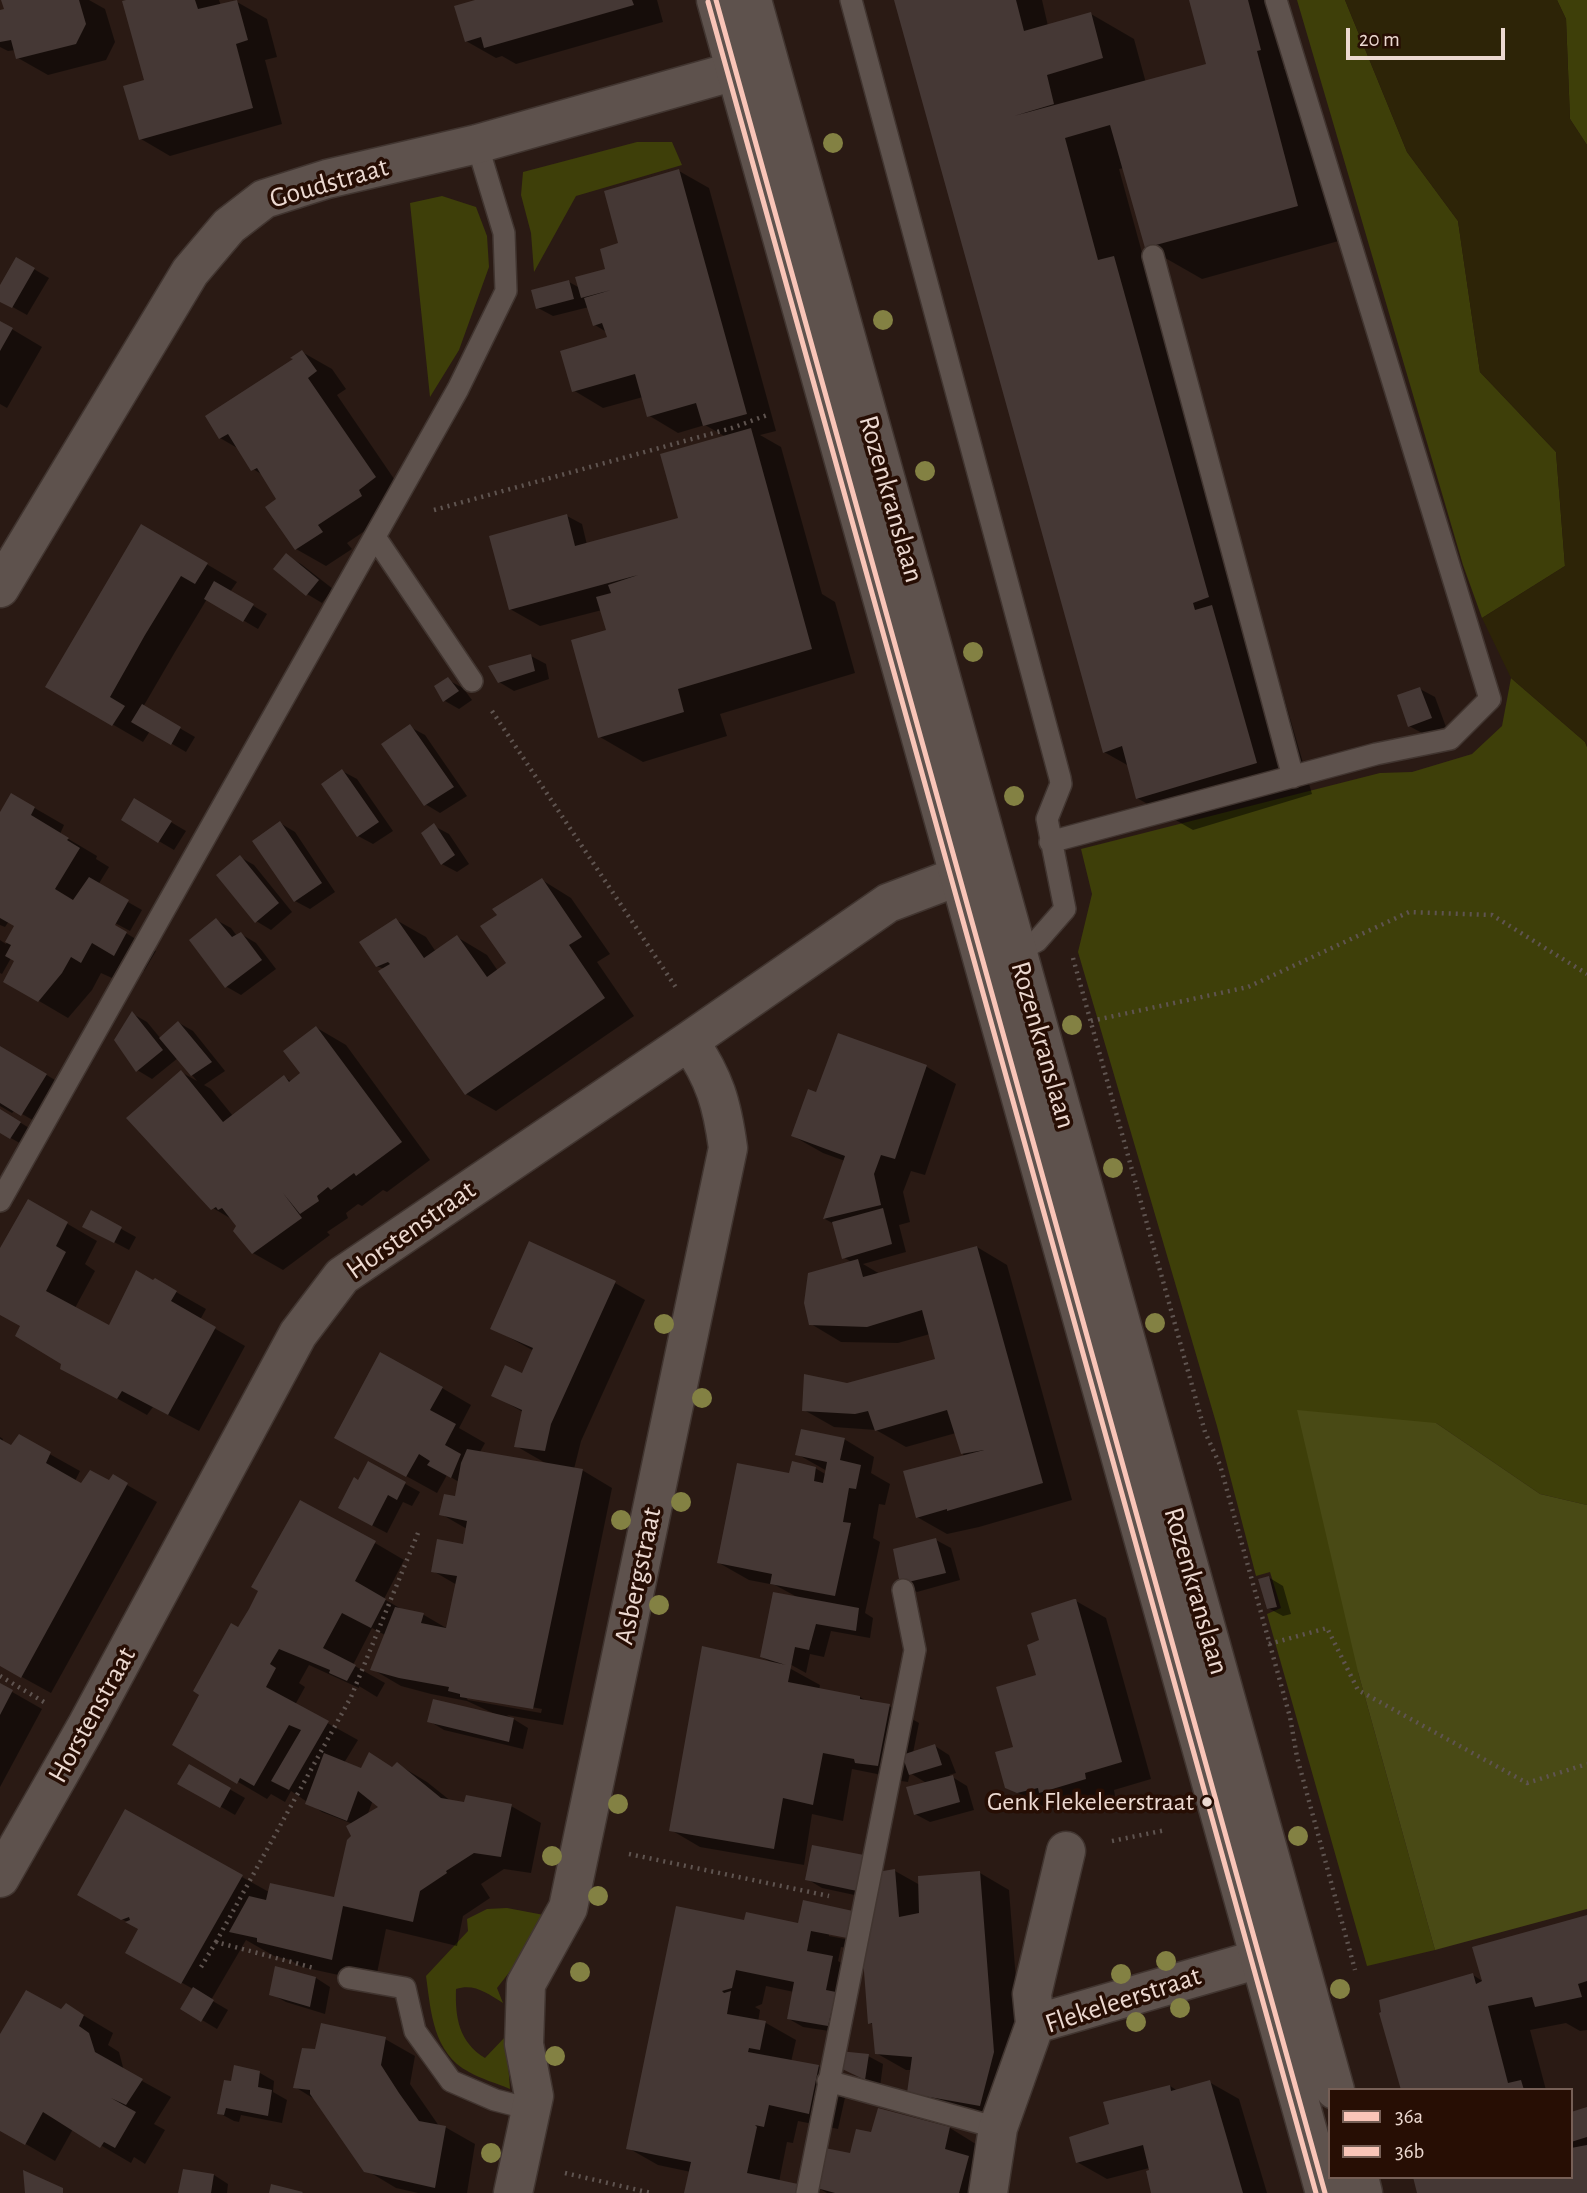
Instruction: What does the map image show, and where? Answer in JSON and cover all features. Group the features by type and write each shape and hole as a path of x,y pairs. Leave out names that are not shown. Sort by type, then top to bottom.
{"street":[{"name":"Rozenkranslaan","path":"716,0 751,66"},
{"name":"Rozenkranslaan","path":"752,0 751,66 827,396 976,869 1279,1953 1334,2088"},
{"name":"Goudstraat","path":"5,569 190,272 229,226 264,199 327,178 477,144 751,66"},
{"name":"Rozenkranslaan","path":"976,869 1017,952 1279,1953 1325,2193"},
{"name":"Horstenstraat","path":"0,1878 95,1710 298,1334 342,1276 690,1041 888,903 976,869"},
{"name":"Asbergstraat","path":"513,2193 534,2096 524,2044 526,1984 568,1908 728,1148 722,1105 706,1065 690,1041"},
{"path":"1035,2024 1032,1994 1066,1851"},
{"name":"Flekeleerstraat","path":"988,2193 998,2128 1035,2024 1279,1953"}],"lane":[{"path":"850,0 1060,778 1061,784 1047,819 1065,909 1037,941 1017,952"},
{"path":"1050,842 1376,754 1450,739 1490,699 1276,0"},
{"path":"0,1201 458,389 506,291 504,233 477,144"},
{"path":"1153,256 1293,777"},
{"path":"379,530 472,681"},
{"path":"807,2193 915,1650 903,1590"},
{"path":"349,1978 405,1988 415,2031 451,2081 495,2100 530,2109"},
{"path":"828,2081 998,2128"}],"path":[{"path":"379,530 733,428 770,414"},
{"path":"472,681 677,989"},
{"path":"1091,1021 1248,987 1409,912 1492,915 1587,974"},
{"path":"1072,956 1205,1432 1220,1465 1290,1717 1297,1757 1357,1977"},
{"path":"201,1967 351,1697 418,1533"},
{"path":"1269,1644 1327,1628 1358,1690 1527,1783 1587,1765"},
{"path":"0,1676 46,1703"},
{"path":"1066,1851 1166,1830"},
{"path":"620,1852 864,1904"},
{"path":"216,1942 349,1978"},
{"path":"561,2172 651,2193"}],"shaded area":[{"path":"1297,0 1345,0 1407,152 1458,221 1480,372 1556,452 1565,566 1482,618 1463,565"},
{"path":"1557,0 1587,0 1587,145 1570,119 1566,19"},
{"path":"637,142 672,142 682,165 576,196 534,272 531,233 521,195 523,172"},
{"path":"442,196 476,207 487,236 489,267 459,350 430,397 410,203"},
{"path":"1511,678 1585,742 1587,747 1587,1505 1540,1494 1436,1423 1358,1672 1435,1950 1367,1966 1267,1614 1281,1608 1270,1572 1256,1576 1217,1426 1078,952 1092,894 1081,849 1380,773 1412,772 1472,754 1502,726"},
{"path":"1297,1410 1436,1423 1540,1494 1587,1505 1587,1909 1435,1950 1358,1672"},
{"path":"507,1908 544,1915 529,1947 497,1988 503,2003 469,1987 456,1989 456,2000 460,2028 476,2052 485,2058 506,2036 510,2089 469,2072 448,2054 432,2017 426,1976 468,1931 467,1919 487,1909"}],"sand":[{"path":"1345,0 1557,0 1566,19 1570,119 1587,145 1587,747 1585,742 1511,678 1482,618 1565,566 1556,452 1480,372 1458,221 1407,152"}],"building":[{"path":"1,0 79,0 86,24 76,44 16,59 11,40 0,42 0,10 4,9"},
{"path":"195,0 198,9 237,0 248,40 236,44 253,108 139,140 123,86 144,80 122,1"},
{"path":"475,0 632,0 634,5 484,48 481,37 465,42 454,6"},
{"path":"894,0 1016,0 1024,31 1091,12 1103,58 1047,75 1054,104 1014,116 1206,64 1189,0 1248,0 1261,50 1257,51 1298,206 1145,248 1110,125 1065,138 1098,260 1114,256 1209,597 1193,603 1195,610 1212,605 1257,763 1136,799 1122,746 1103,753"},
{"path":"679,169 747,414 703,426 696,403 647,417 635,374 572,392 560,351 607,337 602,323 593,326 584,298 611,290 581,298 575,277 605,269 600,249 618,243 604,191"},
{"path":"16,257 35,268 12,308 0,302 0,285"},
{"path":"569,280 574,299 536,309 531,290"},
{"path":"0,321 13,328 0,351"},
{"path":"302,350 317,371 308,378 376,477 359,490 362,496 318,525 323,532 295,550 265,507 276,499 257,468 251,471 228,434 219,439 205,416 293,359 290,358"},
{"path":"751,428 812,649 678,689 684,712 598,738 571,640 606,630 596,597 611,593 608,585 638,575 509,610 489,536 567,514 575,546 678,518 660,454"},
{"path":"141,524 208,563 195,584 181,576 145,635 110,697 125,706 112,726 45,687"},
{"path":"286,553 319,580 306,596 273,569"},
{"path":"214,581 254,604 243,622 204,599"},
{"path":"531,654 535,671 498,683 488,666"},
{"path":"448,677 459,691 443,702 434,686"},
{"path":"1420,687 1432,718 1408,727 1397,695"},
{"path":"142,704 181,727 171,745 131,722"},
{"path":"410,724 454,787 424,806 381,744"},
{"path":"342,769 379,822 357,837 321,784"},
{"path":"11,793 35,807 31,815 69,838 67,840 80,848 55,889 73,900 89,877 129,900 115,925 127,932 114,956 92,943 81,963 71,957 62,973 38,1002 3,982 14,961 5,956 11,945 5,942 14,926 0,918 0,812"},
{"path":"134,798 172,821 158,843 121,820"},
{"path":"280,821 322,883 294,902 252,841"},
{"path":"434,823 455,855 441,865 421,833"},
{"path":"240,855 279,903 255,923 216,875"},
{"path":"542,878 582,937 569,945 605,998 465,1095 378,971 390,964 388,962 376,967 359,942 396,918 424,958 457,935 487,977 506,963 480,926 497,915 492,909"},
{"path":"216,918 232,937 241,932 262,960 225,988 189,940"},
{"path":"132,1011 163,1050 136,1072 114,1040"},
{"path":"178,1021 212,1062 191,1076 159,1038"},
{"path":"316,1026 402,1142 356,1176 354,1173 331,1190 328,1187 317,1196 319,1201 300,1214 283,1193 302,1218 252,1254 233,1231 236,1226 222,1208 211,1210 126,1118 181,1070 223,1122 284,1075 289,1082 300,1073 283,1051"},
{"path":"838,1033 927,1065 895,1159 881,1155 874,1174 881,1205 823,1219 845,1156 791,1136 808,1089 816,1092"},
{"path":"0,1046 47,1074 21,1116 0,1103"},
{"path":"0,1109 21,1122 10,1139 0,1133"},
{"path":"28,1199 68,1222 56,1246 66,1252 46,1291 109,1325 136,1270 177,1291 171,1301 216,1327 168,1415 122,1391 117,1399 60,1369 61,1364 15,1336 20,1326 0,1315 0,1248"},
{"path":"883,1208 892,1244 842,1259 832,1222"},
{"path":"91,1210 122,1227 114,1243 82,1227"},
{"path":"529,1241 616,1281 551,1424 545,1451 514,1447 522,1410 491,1396 505,1365 522,1373 533,1348 490,1329"},
{"path":"977,1246 1043,1483 916,1518 903,1471 984,1450 961,1454 947,1410 875,1431 868,1411 855,1414 802,1411 804,1374 847,1383 935,1359 922,1310 867,1327 809,1325 804,1303 808,1273 858,1259 863,1277"},
{"path":"380,1352 443,1387 430,1410 456,1424 445,1445 461,1454 451,1478 427,1465 430,1461 419,1454 406,1477 334,1438"},
{"path":"801,1429 845,1438 840,1460 861,1465 856,1489 849,1488 843,1522 851,1523 835,1596 770,1584 772,1574 717,1563 737,1463 789,1473 792,1461 816,1467 814,1481 823,1483 827,1462 795,1455"},
{"path":"19,1434 51,1452 46,1463 81,1483 90,1470 109,1480 113,1474 128,1483 21,1678 0,1666 0,1439 11,1445"},
{"path":"467,1449 583,1469 533,1709 460,1697 460,1694 448,1691 449,1687 370,1670 395,1607 424,1613 421,1623 446,1628 457,1576 431,1572 437,1539 463,1544 467,1521 439,1515 444,1494 455,1496 461,1463"},
{"path":"368,1461 406,1482 397,1500 388,1495 372,1526 338,1508 354,1477 358,1480"},
{"path":"300,1500 376,1541 355,1581 386,1599 371,1628 342,1613 323,1648 356,1665 347,1681 329,1673 330,1670 279,1649 270,1664 276,1668 266,1687 329,1721 289,1790 271,1781 301,1730 289,1725 254,1786 240,1778 237,1784 172,1745 199,1695 193,1691 231,1623 238,1627 249,1609 258,1591 251,1587"},
{"path":"936,1538 946,1573 900,1584 893,1549"},
{"path":"1269,1576 1277,1607 1267,1609 1258,1579"},
{"path":"773,1592 859,1608 856,1631 816,1624 809,1650 795,1647 788,1682 890,1704 878,1766 855,1763 854,1759 823,1753 813,1805 783,1798 774,1849 669,1831 702,1646 786,1665 760,1657"},
{"path":"1074,1599 1122,1762 1085,1773 1086,1779 1039,1793 1038,1788 1017,1793 1005,1788 995,1752 1013,1747 996,1687 1036,1675 1027,1645 1039,1640 1031,1613"},
{"path":"0,1683 13,1690 0,1715"},
{"path":"433,1699 514,1718 509,1742 427,1722"},
{"path":"935,1744 942,1765 909,1775 902,1755"},
{"path":"369,1752 392,1767 397,1762 441,1798 464,1802 466,1795 512,1804 501,1857 474,1853 446,1871 447,1873 420,1891 413,1922 343,1906 332,1960 257,1942 257,1938 229,1932 249,1896 266,1900 270,1883 334,1897 347,1840 351,1836 346,1826 378,1807 358,1791 347,1821 305,1804 324,1753 361,1768"},
{"path":"189,1764 231,1788 220,1808 177,1784"},
{"path":"953,1775 960,1802 914,1815 906,1787"},
{"path":"125,1809 243,1875 181,1984 125,1953 138,1929 125,1922 130,1920 129,1917 121,1920 77,1895"},
{"path":"812,1845 864,1855 857,1891 805,1880"},
{"path":"895,1869 899,1917 919,1913 918,1876 980,1871 994,2052 980,2106 907,2093 912,2057 875,2054 872,2023 868,2024 862,1945 877,1872"},
{"path":"803,1900 853,1911 847,1938 811,1931 807,1951 833,1956 826,1990 836,1992 828,2026 787,2019 794,1982 736,1970 732,1988 722,1991 731,1991 727,2014 766,2021 760,2050 749,2048 748,2052 819,2065 809,2114 769,2105 764,2127 755,2125 757,2127 747,2173 798,2184 796,2193 684,2193 691,2162 626,2149 676,1906 744,1920 746,1912 798,1923"},
{"path":"1587,1915 1587,1981 1578,1984 1582,1997 1535,2007 1532,1997 1488,2006 1508,2083 1521,2080 1523,2088 1400,2088 1379,2013 1379,2000 1473,1973 1476,1984 1482,1981 1472,1947"},
{"path":"275,1966 316,1977 310,2007 269,1995"},
{"path":"193,1987 214,2000 201,2022 180,2009"},
{"path":"26,1990 61,2009 66,2003 84,2015 79,2026 89,2033 95,2052 143,2079 126,2105 111,2098 136,2112 115,2148 104,2142 100,2148 43,2112 25,2145 0,2131 0,2034"},
{"path":"321,2023 386,2037 381,2065 399,2093 419,2121 446,2126 435,2188 364,2172 310,2094 310,2090 293,2088 302,2048 315,2049"},
{"path":"839,2051 869,2054 865,2080 836,2066"},
{"path":"234,2065 260,2071 258,2087 272,2090 268,2116 226,2108 224,2115 217,2114 224,2080 231,2081"},
{"path":"1210,2080 1243,2193 1151,2193 1143,2145 1076,2163 1069,2137 1109,2124 1103,2102 1170,2085 1171,2091"},
{"path":"1587,2107 1587,2137 1573,2141 1573,2111"},
{"path":"878,2108 950,2127 945,2149 969,2156 959,2193 835,2193 813,2187 825,2148 850,2153 856,2129 871,2132"},
{"path":"1587,2145 1587,2193 1417,2193 1414,2179 1573,2179 1573,2148"},
{"path":"183,2169 214,2174 211,2193 178,2193"},
{"path":"23,2170 63,2188 63,2193 25,2193"},
{"path":"271,2184 303,2192 269,2193"}],"transit line":[{"name":"36a","path":"716,0 1325,2193"},
{"name":"36b","path":"708,2 1316,2193"}],"place":[{"name":"Genk Flekeleerstraat","path":"1207,1802"}]}
